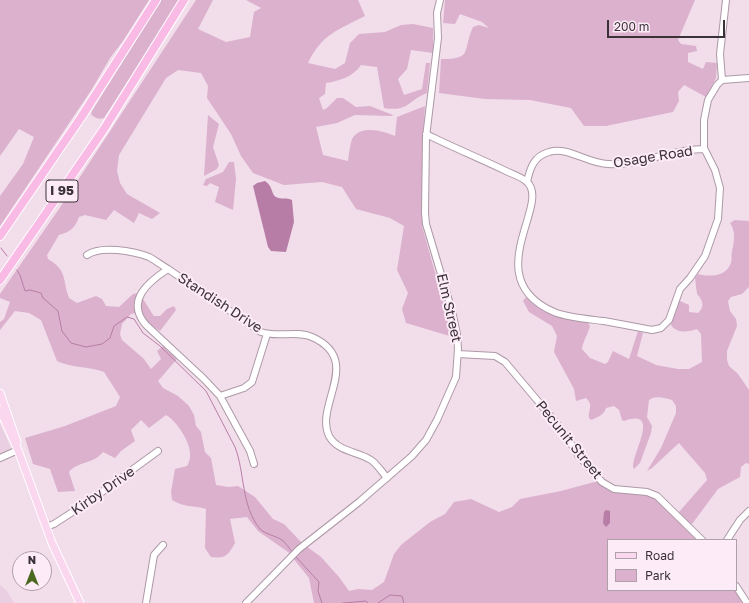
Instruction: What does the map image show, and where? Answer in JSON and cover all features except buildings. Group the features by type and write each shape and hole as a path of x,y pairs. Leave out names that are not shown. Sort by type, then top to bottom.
{"highway":[{"name":"I 95","path":"0,236 90,104 156,0"},
{"name":"I 95","path":"0,280 104,129 184,0"}],"main road":[{"path":"0,393 14,433 18,450"},
{"path":"0,410 18,450 46,527 80,603"}],"street":[{"name":"Elm Street","path":"246,603 299,549 387,478 419,449 430,433 455,381 458,354 457,334 452,311 425,218 426,134 438,38 437,13 440,0"},
{"path":"722,80 720,54 726,0"},
{"path":"426,134 527,182 531,190 531,201 518,262 521,282 526,293 542,306 555,312 643,328 658,329 669,320 680,289 690,278 705,256 718,219 720,188 711,161 704,149 706,107 714,89 722,80 749,78"},
{"name":"Osage Road","path":"527,182 531,166 536,159 541,155 553,151 568,153 599,164 615,164 690,149 704,149"},
{"path":"87,255 101,249 130,253 147,257 168,269"},
{"name":"Standish Drive","path":"254,464 250,451 220,396 146,325 139,315 137,306 143,288 168,269 257,330 267,334 294,334 308,336 319,341 327,348 334,359 336,371 336,384 327,419 329,436 340,447 371,460 387,478"},
{"path":"220,396 239,391 252,382 267,334"},
{"name":"Pecunit Street","path":"458,354 495,356 505,362 564,431 578,455 602,482 614,489 647,492 657,496 701,539"},
{"path":"0,458 18,450"},
{"name":"Kirby Drive","path":"46,527 54,524 91,500 158,451"},
{"path":"728,539 740,520 749,511"},
{"path":"146,603 154,555 163,544"},
{"path":"737,588 747,603"}],"shaded area":[{"path":"265,181 268,183 276,197 292,200 294,222 286,252 271,251 268,247 253,186 257,183"},
{"path":"0,423 14,455 0,460"},
{"path":"606,510 610,511 610,523 606,527 603,523 604,512"},
{"path":"0,585 6,590 14,603 0,603"}],"green space":[{"path":"0,0 149,0 123,41 110,58 92,89 0,226 0,196 23,164 34,137 19,129 0,156"},
{"path":"161,0 180,0 104,118 95,118 91,114 92,111"},
{"path":"196,0 213,0 198,29 226,42 250,37 254,12 261,8 246,0 358,0 365,16 339,29 325,39 313,53 308,63 335,69 345,63 350,43 359,34 385,32 401,25 413,24 433,28 433,53 411,50 407,69 398,79 404,95 422,89 426,63 430,63 427,93 403,107 392,109 384,108 377,67 361,65 354,73 345,78 326,83 325,94 319,98 323,110 337,98 343,98 356,107 370,106 393,115 355,115 337,123 316,127 323,155 348,161 351,141 356,134 366,130 372,130 385,132 395,136 397,117 425,106 422,150 422,226 453,337 406,323 402,309 408,293 397,270 404,226 390,218 356,209 342,187 322,182 284,185 253,173 241,156 231,134 207,98 208,86 201,73 178,70 166,78 119,155 117,171 120,183 127,194 160,213 152,219 139,213 134,223 114,210 106,220 85,215 79,217 72,229 59,235 47,255 48,259 59,267 62,272 69,298 77,303 96,296 102,299 106,306 119,307 133,294 138,293 143,298 154,316 160,316 167,309 174,306 176,310 160,331 149,324 142,312 131,314 122,324 120,334 122,340 144,359 151,369 161,359 157,351 163,346 177,359 158,381 163,388 178,396 189,406 194,415 196,426 201,432 205,452 211,458 216,485 228,487 238,486 255,497 273,519 284,524 302,543 321,557 349,591 358,589 372,590 384,582 394,554 401,545 430,522 445,514 454,502 471,499 499,512 512,507 520,499 561,491 598,481 657,499 697,539 607,539 607,591 736,591 742,603 314,603 309,578 288,552 258,531 247,517 230,519 235,543 230,551 223,557 211,557 205,548 206,509 177,503 172,500 171,492 175,469 187,466 190,459 190,452 183,433 175,422 166,415 149,428 141,420 131,430 135,441 121,451 115,458 103,452 95,459 73,468 69,472 75,491 58,492 50,469 33,464 25,438 65,426 116,406 120,397 104,372 68,365 57,361 41,320 29,313 15,311 0,330 0,322 4,319 10,302 0,298 0,294 59,209"},
{"path":"445,0 695,0 678,40 681,44 696,46 697,51 688,53 688,62 703,69 706,62 717,63 716,78 706,97 684,85 678,92 679,101 673,112 606,126 584,126 571,108 530,100 485,99 439,93 441,59 458,58 465,52 473,27 479,25 489,28 482,22 460,14 455,24 443,23"},
{"path":"208,115 219,124 213,147 219,165 217,169 204,176"},
{"path":"229,162 234,162 236,179 233,210 215,202 219,187 210,183 207,186 203,185 206,179 223,172"},
{"path":"735,220 749,221 749,287 742,294 731,297 728,301 730,311 736,319 737,326 727,351 727,360 729,366 738,374 749,390 749,464 746,463 741,467 740,477 718,489 692,524 688,523 679,512 707,480 705,473 679,443 647,471 661,448 676,413 676,406 672,400 658,397 649,400 647,417 652,426 651,433 640,463 634,469 633,463 642,436 642,421 636,419 622,420 619,410 614,406 606,408 602,414 596,418 591,420 589,418 590,403 586,398 576,401 574,389 554,352 557,336 552,326 529,312 523,301 526,297 546,310 588,323 590,326 582,349 590,358 605,364 608,362 613,351 629,359 638,331 643,333 637,356 656,365 678,369 689,369 702,362 701,334 697,329 679,331 673,328 671,325 678,300 689,305 689,312 698,313 700,311 702,304 701,299 697,294 695,278 698,274 707,276 717,275 729,268 734,237 733,229 730,223"}],"waterway":[{"path":"1,248 7,256"},
{"path":"17,270 25,291 30,290 41,293 43,298 58,311 62,331 71,343 86,347 102,344 110,338 114,326 127,317 134,319 143,333 160,346 206,391 235,447 246,500 254,520 260,529 282,540 292,552"},
{"path":"296,557 319,582 318,591 322,603"},
{"path":"378,603 390,595 402,596 404,603"},
{"path":"343,603 366,601 368,603"}]}
